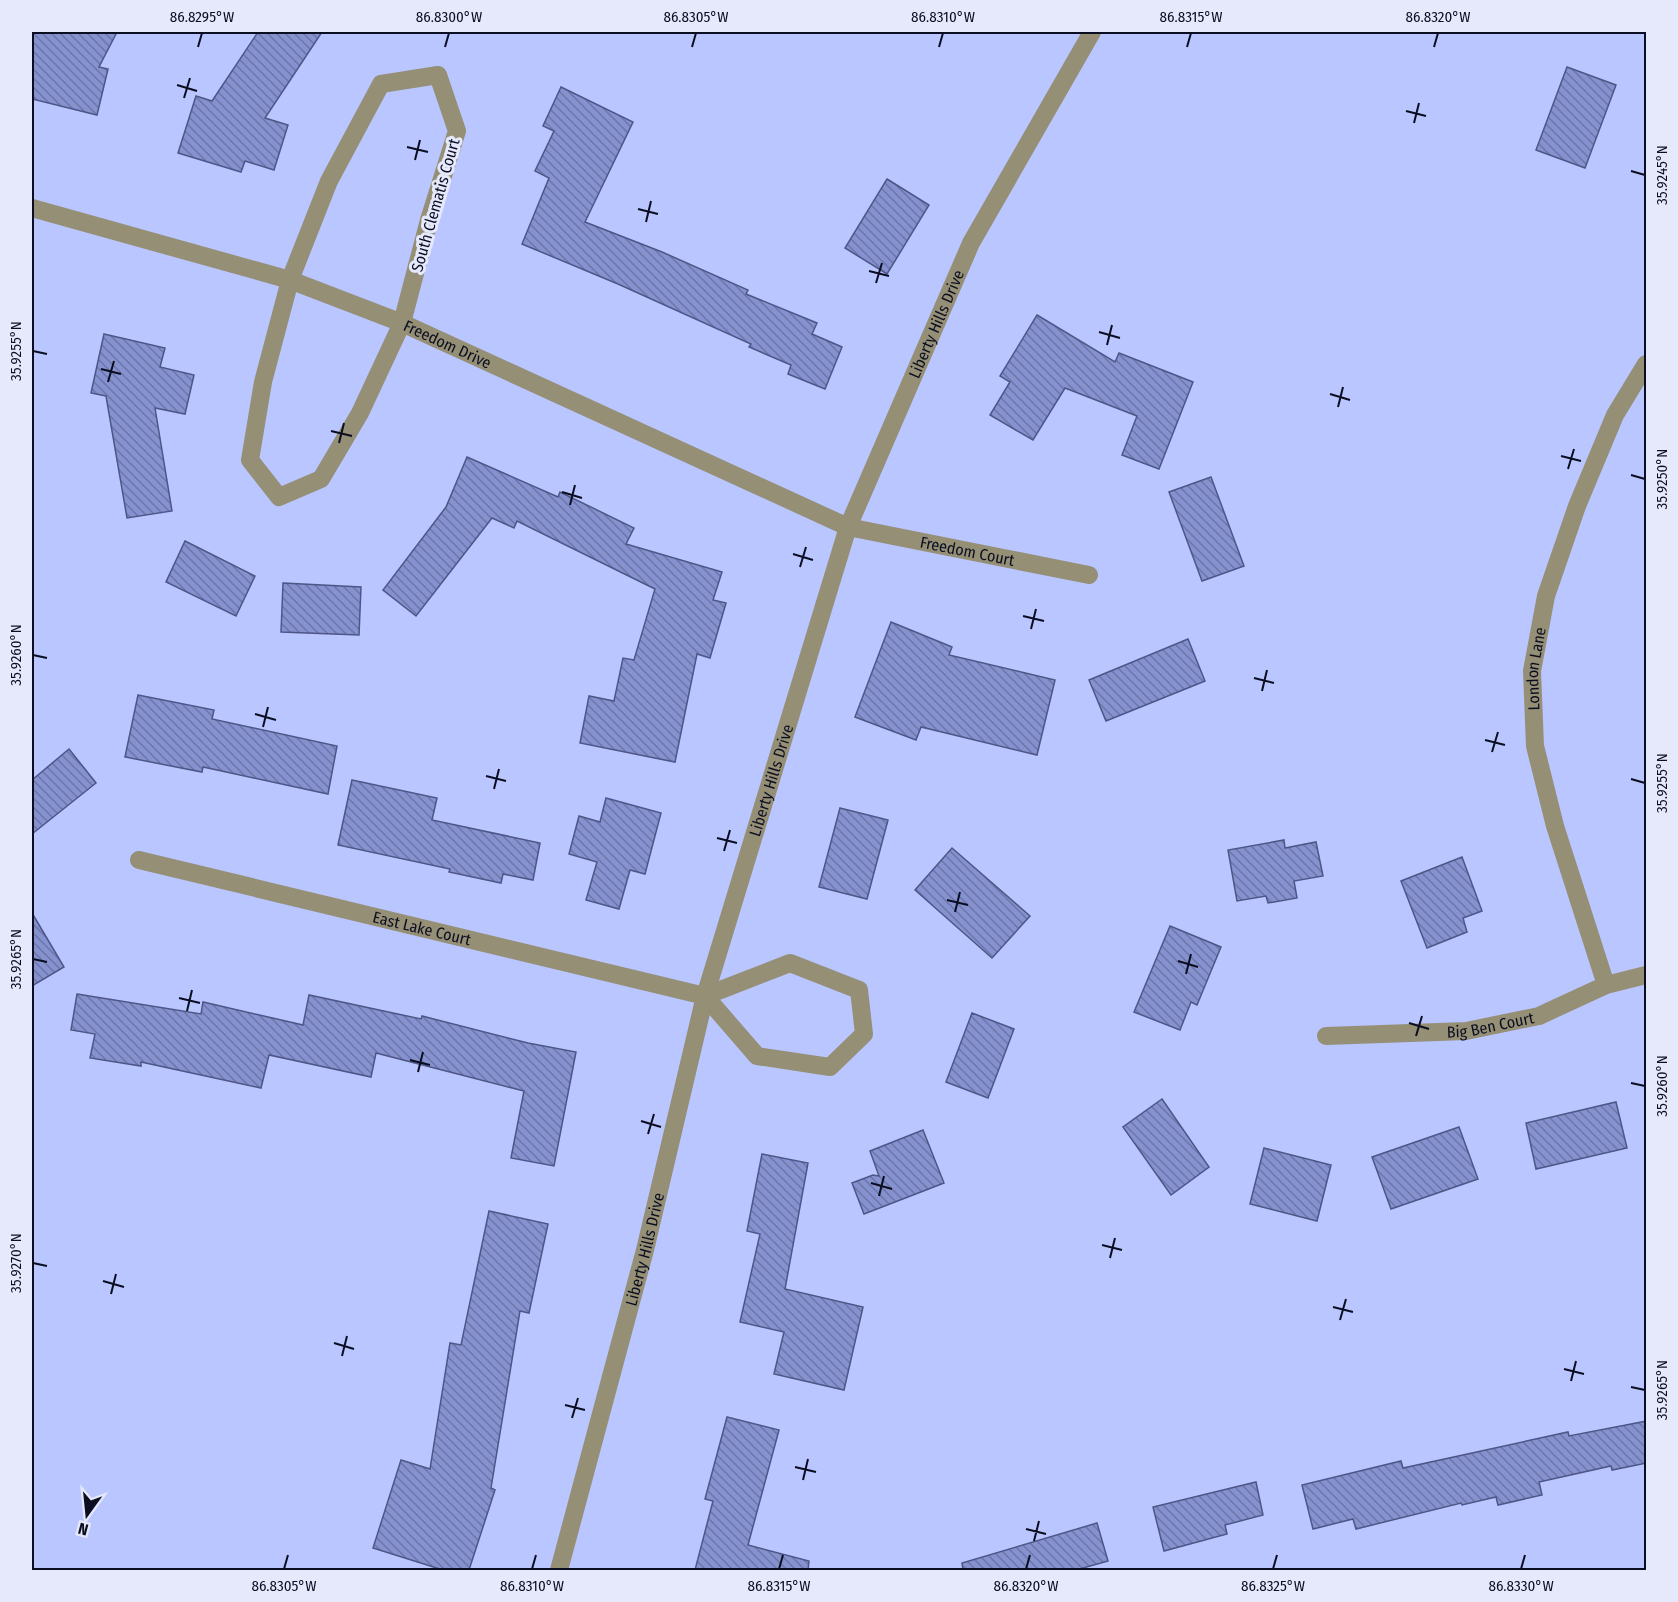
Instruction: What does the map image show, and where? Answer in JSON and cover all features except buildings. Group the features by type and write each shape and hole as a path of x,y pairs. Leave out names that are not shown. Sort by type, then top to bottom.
{"street":[{"name":"Liberty Hills Drive","path":"560,1570 645,1250 705,996 848,527 971,243 1092,32"},
{"name":"South Clematis Court","path":"290,280 329,181 381,84 438,75 457,130 429,220 402,323"},
{"name":"Freedom Drive","path":"32,208 290,280 402,323 848,527"},
{"path":"290,280 263,382 250,460 279,497 321,479 360,413 402,323"},
{"name":"London Lane","path":"1606,985 1554,826 1535,746 1532,671 1546,596 1577,506 1615,415 1647,364"},
{"name":"Freedom Court","path":"848,527 1089,575"},
{"name":"East Lake Court","path":"139,860 705,996"},
{"path":"790,963 859,990 864,1034 830,1067 757,1056 705,996 790,963"},
{"name":"Big Ben Court","path":"1326,1036 1466,1031 1539,1016 1606,985 1647,975"}]}
